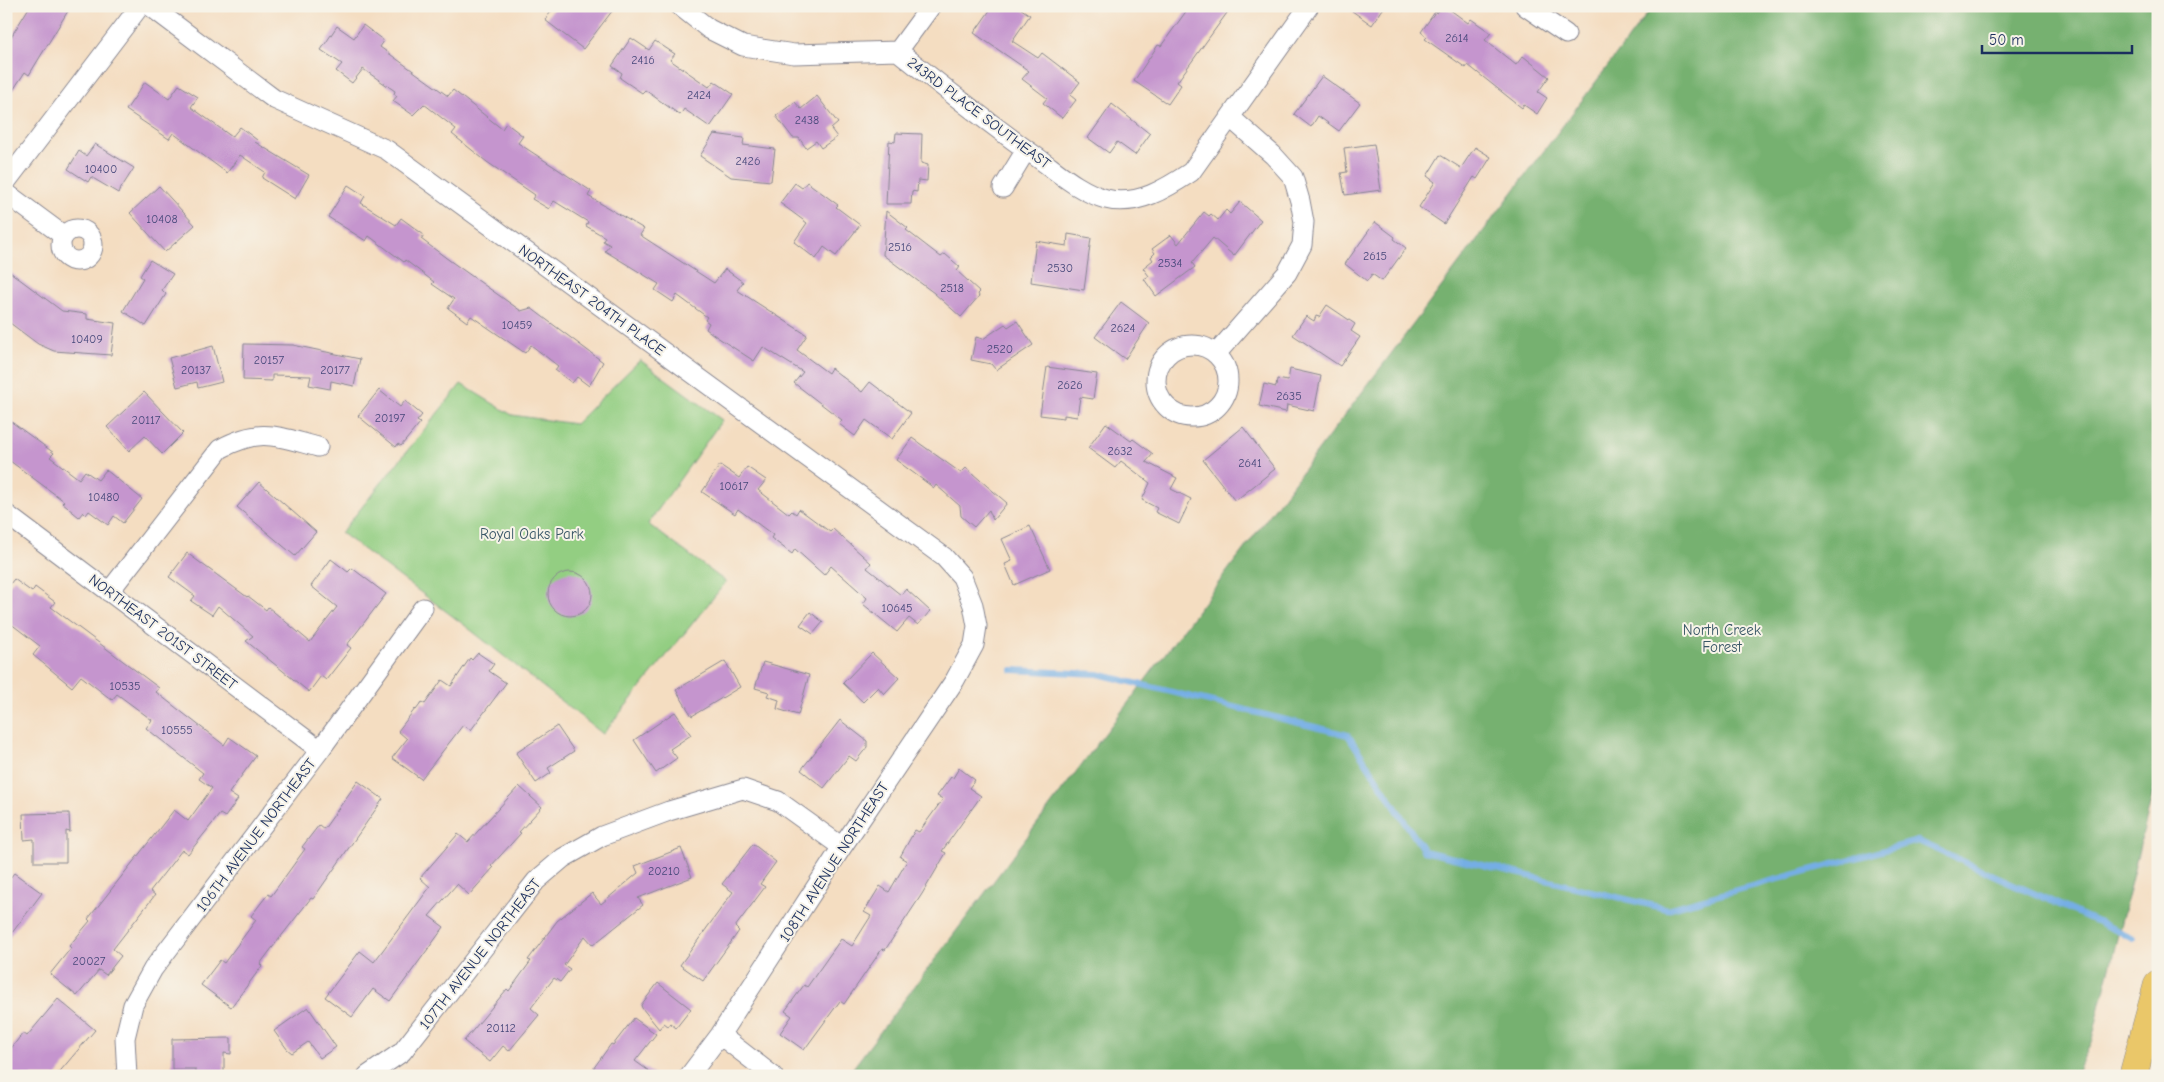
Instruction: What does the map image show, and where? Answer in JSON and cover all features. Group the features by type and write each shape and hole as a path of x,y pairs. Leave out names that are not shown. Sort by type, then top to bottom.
{"highway":[{"path":"2133,1076 2158,984"},
{"path":"2150,1076 2158,1046"}],"street":[{"path":"6,182 140,6"},
{"name":"NORTHEAST 204TH PLACE","path":"150,6 274,99 387,150 944,557 962,577 973,604 977,626 974,645"},
{"name":"243RD PLACE SOUTHEAST","path":"680,6 709,29 743,46 794,54 898,51 982,118 1081,189 1107,199 1135,200 1165,190 1191,172 1231,118"},
{"path":"898,51 931,6"},
{"path":"1216,354 1287,273 1302,245 1304,222 1293,177 1273,155 1231,118 1309,6"},
{"path":"1525,6 1566,34"},
{"path":"1003,188 1026,150"},
{"path":"6,192 64,236"},
{"path":"109,592 220,449 239,438 268,434 318,447"},
{"name":"NORTHEAST 201ST STREET","path":"6,514 320,750"},
{"name":"106TH AVENUE NORTHEAST","path":"127,1076 125,1038 133,1005 153,969 320,750 423,608"},
{"name":"108TH AVENUE NORTHEAST","path":"689,1076 720,1035 842,847 955,680 974,645"},
{"name":"107TH AVENUE NORTHEAST","path":"367,1076 402,1052 536,881 563,858 602,836 669,810 743,789 778,801 842,847"},
{"path":"720,1035 773,1076"}],"green space":[{"name":"North Creek Forest","path":"1653,6 2158,6 2158,772 2092,1040 2076,1076 847,1076"},
{"name":"Royal Oaks Park","path":"640,360 722,420 648,524 726,582 603,734 463,624 341,533 461,384 512,415 575,424"}],"building":[{"path":"30,6 71,6 29,75 25,72 6,101 6,45"},
{"path":"555,6 616,6 583,49 545,20"},
{"path":"993,6 1017,6 1030,15 1012,41 1038,58 1042,53 1080,82 1070,95 1076,100 1062,118 1043,103 1047,98 1022,79 1029,71 974,33"},
{"path":"1190,6 1232,6 1177,82 1181,85 1168,104 1134,81 1158,45 1161,46"},
{"path":"1345,6 1385,6 1372,25"},
{"path":"1442,6 1445,6 1468,23 1471,19 1491,33 1485,40 1516,65 1523,56 1549,77 1538,92 1547,98 1537,114 1524,105 1522,108 1468,65 1466,68 1425,39 1427,37 1421,32 1435,12 1437,13"},
{"path":"363,25 384,41 380,47 448,96 453,90 502,129 506,123 523,136 518,143 591,191 588,196 644,229 640,235 714,283 725,269 743,282 737,290 807,335 797,350 828,373 831,368 862,392 870,382 911,413 892,439 866,420 855,436 839,424 842,420 794,383 803,372 763,347 754,361 717,337 706,329 709,323 705,320 707,317 677,295 673,302 655,290 659,284 605,251 610,245 603,241 605,237 586,226 588,222 554,201 549,209 532,199 535,195 487,162 452,134 456,129 424,104 413,115 393,101 397,96 394,94 395,91 363,69 352,83 336,71 342,64 321,50 337,26 354,38"},
{"path":"631,38 649,50 655,41 675,54 670,60 709,87 714,81 733,94 710,127 684,109 680,115 645,90 642,93 620,78 622,73 612,66"},
{"path":"1322,76 1360,103 1339,131 1318,116 1311,127 1294,114"},
{"path":"145,82 169,99 179,85 198,97 191,107 232,137 240,127 257,140 255,142 309,175 295,199 262,178 265,172 240,155 227,173 173,133 169,139 126,110"},
{"path":"817,96 838,123 831,129 837,137 821,148 816,141 806,148 799,138 793,138 776,116 795,102 801,109"},
{"path":"1112,104 1150,134 1135,155 1117,142 1109,153 1088,138"},
{"path":"896,133 922,134 921,163 928,165 927,181 918,180 917,192 912,191 911,204 886,204 889,141 895,142"},
{"path":"714,134 744,138 743,145 775,149 771,181 731,177 700,156"},
{"path":"95,144 134,168 118,193 91,177 88,182 68,169 79,151 86,156"},
{"path":"1374,144 1381,190 1345,195 1341,173 1347,172 1344,148"},
{"path":"1475,147 1491,157 1477,179 1474,177 1444,224 1419,207 1435,182 1427,176 1440,155 1461,168"},
{"path":"807,182 838,205 836,207 860,225 836,256 824,247 816,259 794,242 807,223 780,203 795,183 802,188"},
{"path":"348,185 365,196 361,203 396,225 401,218 424,235 421,239 449,260 521,311 531,308 603,362 589,386 577,377 572,383 555,370 558,366 531,345 525,353 471,316 467,322 448,308 454,299 432,284 434,282 405,260 404,262 369,236 366,241 328,217"},
{"path":"159,186 195,225 165,252 130,213"},
{"path":"1240,202 1261,220 1234,256 1213,238 1192,263 1195,267 1156,296 1144,279 1149,276 1143,268 1153,260 1151,257 1155,253 1152,249 1171,235 1178,244 1204,212 1209,216 1211,214 1218,220 1226,210 1230,214"},
{"path":"886,211 908,228 906,230 941,257 945,254 960,267 957,271 980,292 979,296 961,317 934,293 883,255"},
{"path":"1375,222 1406,248 1382,281 1372,274 1367,281 1345,264"},
{"path":"1068,234 1091,238 1084,290 1031,282 1036,241 1067,246"},
{"path":"150,260 173,274 162,290 166,294 146,326 123,311 143,278 140,276"},
{"path":"6,269 62,311 87,314 87,319 115,323 111,355 54,351 38,344 6,320"},
{"path":"1121,302 1149,323 1125,359 1095,337"},
{"path":"1327,305 1355,324 1351,331 1360,337 1340,366 1293,335 1306,316 1314,321 1316,316 1319,317"},
{"path":"1017,321 1033,345 996,370 991,364 971,360 976,337 983,339 1005,324 1008,327"},
{"path":"244,344 293,345 360,359 354,386 331,381 330,389 309,385 311,376 272,375 272,381 243,380"},
{"path":"213,346 222,382 198,388 197,382 177,387 169,358"},
{"path":"1047,367 1097,374 1093,399 1080,397 1077,417 1064,415 1064,418 1040,415"},
{"path":"1290,369 1321,376 1314,411 1287,405 1286,412 1259,406 1264,384 1276,387 1277,379 1288,381"},
{"path":"379,390 400,407 405,401 422,415 417,421 420,423 401,446 398,444 396,447 358,416"},
{"path":"144,392 183,433 162,454 145,436 129,451 107,427"},
{"path":"6,418 54,453 50,457 79,479 85,471 98,480 106,470 142,499 123,523 114,516 108,525 89,511 86,515 83,512 79,517 62,503 64,501 6,458"},
{"path":"1106,423 1131,441 1133,439 1153,454 1146,462 1177,478 1171,489 1191,499 1179,524 1155,512 1157,508 1142,500 1150,483 1121,461 1115,468 1088,448"},
{"path":"1243,427 1275,469 1235,501 1203,460"},
{"path":"912,438 961,473 966,468 1007,503 993,520 989,510 974,527 961,516 960,506 936,485 934,488 896,460"},
{"path":"720,465 739,478 747,467 766,480 758,490 789,514 792,511 796,514 799,509 830,532 833,529 871,563 867,568 901,595 906,589 930,611 918,625 909,618 897,632 863,604 867,598 831,566 824,575 795,549 792,554 771,538 773,535 738,509 735,514 702,492"},
{"path":"259,482 316,532 295,556 237,507"},
{"path":"1030,526 1050,569 1014,585 1005,564 1012,561 1002,539"},
{"path":"187,553 266,610 268,607 310,642 337,607 311,586 331,559 348,572 352,568 386,594 347,645 351,648 326,680 321,676 309,692 246,641 253,636 218,606 212,615 191,601 195,596 169,577"},
{"path":"570,572 582,576 588,582 592,594 588,606 582,612 570,616 558,612 552,606 548,594 552,582 558,576"},
{"path":"14,579 32,592 35,587 55,602 51,607 159,688 156,692 224,745 229,737 256,756 229,793 238,799 225,817 220,814 188,854 182,850 150,891 155,895 113,949 121,956 106,975 99,970 77,996 50,974 71,948 69,946 90,921 88,919 174,810 188,821 212,788 199,779 203,773 146,728 152,720 117,694 112,700 81,676 72,687 33,655 40,646 6,620 6,589"},
{"path":"810,612 823,622 813,634 800,625"},
{"path":"478,653 494,664 489,671 506,683 471,730 463,725 421,779 392,758 407,739 398,731 422,702 425,704 442,680 451,686 470,658 472,660"},
{"path":"872,653 899,678 884,694 878,687 863,702 843,683"},
{"path":"725,661 740,687 692,716 676,690"},
{"path":"763,662 809,675 798,715 777,709 779,700 767,696 769,692 755,688"},
{"path":"675,712 691,735 670,749 677,758 656,773 634,740"},
{"path":"840,720 867,741 867,747 856,761 849,756 824,788 801,770"},
{"path":"557,726 574,751 548,768 551,773 536,783 516,753"},
{"path":"959,768 975,780 969,788 981,796 942,851 946,853 922,894 885,950 882,949 844,1004 840,1001 804,1050 780,1033 792,1016 785,1011 804,985 807,987 841,939 852,946 871,916 864,912 880,886 889,892 907,861 900,857 915,830 919,832 943,799 937,796"},
{"path":"358,781 383,799 313,899 311,898 269,952 260,964 262,966 231,1007 201,985 220,960 224,963 256,920 251,916 268,894 271,896 305,849 302,847 319,825 324,829"},
{"path":"519,786 542,807 519,832 521,833 491,866 493,868 469,895 457,884 429,916 444,927 390,1001 373,989 352,1017 325,997 360,951 374,962 430,887 420,878 458,834 468,842"},
{"path":"69,813 70,832 66,831 66,862 34,862 34,839 24,840 23,814"},
{"path":"753,844 776,862 760,884 765,887 735,927 739,931 703,981 680,965 733,892 722,884"},
{"path":"681,848 692,877 638,898 643,905 593,945 585,936 564,965 570,969 560,982 554,978 531,1008 539,1015 509,1051 503,1046 490,1062 464,1041 507,989 509,991 531,961 528,960 557,921 592,893 601,904 638,873 635,866"},
{"path":"14,873 42,893 6,941 6,883"},
{"path":"658,983 691,1009 676,1028 670,1023 668,1026 664,1023 659,1029 642,1008 641,1005"},
{"path":"58,999 95,1030 56,1076 6,1076 6,1055 23,1033 27,1036"},
{"path":"308,1007 336,1047 320,1058 308,1042 292,1053 274,1031"},
{"path":"634,1018 656,1034 635,1061 656,1076 588,1076 611,1044 613,1045"},
{"path":"231,1038 231,1054 224,1053 224,1074 195,1074 195,1069 172,1069 172,1039"}],"waterway":[{"path":"1012,670 1098,674 1348,735 1424,851 1667,909 1918,841 2133,938"}]}
